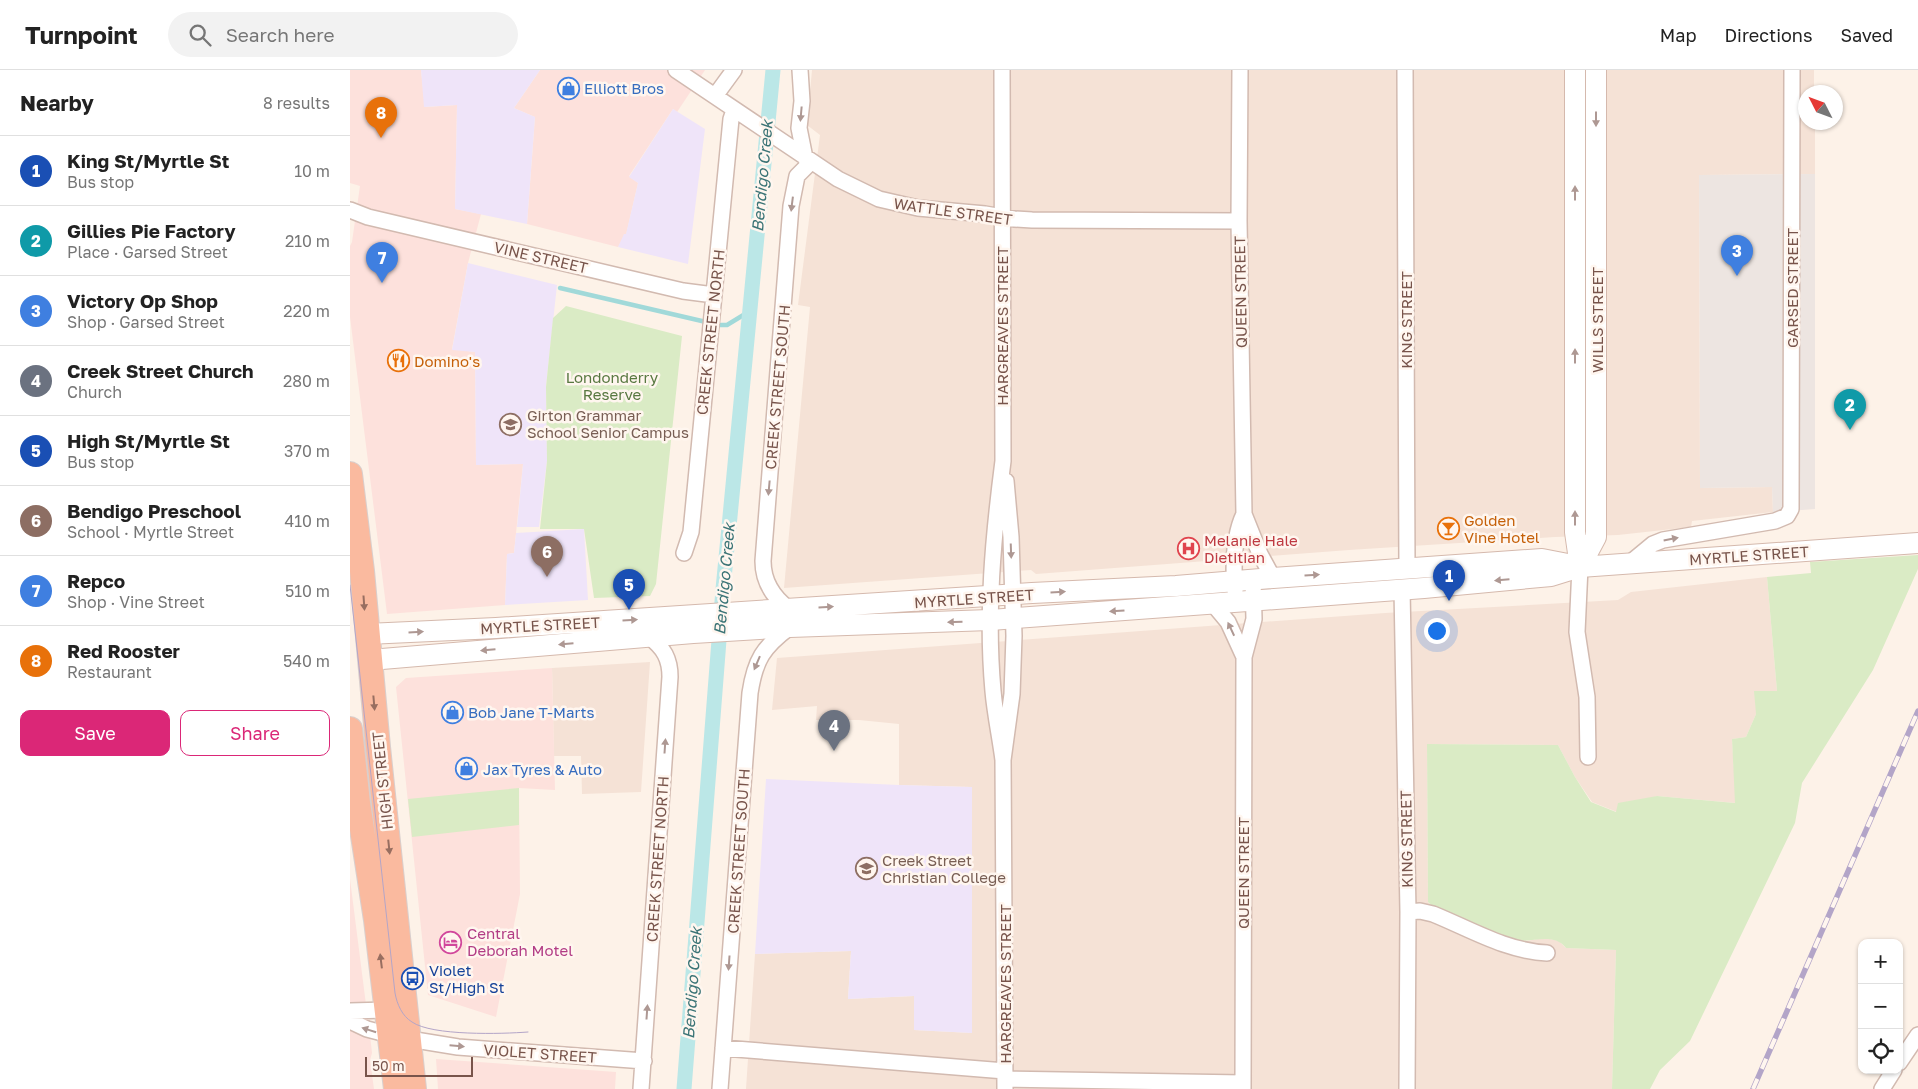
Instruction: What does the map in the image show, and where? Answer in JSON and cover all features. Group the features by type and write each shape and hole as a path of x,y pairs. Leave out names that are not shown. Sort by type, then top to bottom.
{"highway":[{"name":"HIGH STREET","path":"350,474 362,571 358,633 360,660 399,1037 396,1089"},
{"name":"HIGH STREET","path":"350,729 360,820 384,899"},
{"name":"HIGH STREET","path":"399,1037 414,1089"}],"main road":[{"name":"WILLS STREET","path":"1574,70 1575,532 1580,567"},
{"name":"WILLS STREET","path":"1580,567 1596,537 1596,70"},
{"name":"MYRTLE STREET","path":"789,618 990,620 1245,602 1551,576 1580,567 1917,543"},
{"name":"MYRTLE STREET","path":"358,633 694,625 789,618 990,596 1244,581 1542,559 1580,567"},
{"name":"MYRTLE STREET","path":"360,660 649,637 694,625"}],"street":[{"name":"WATTLE STREET","path":"676,70 808,160 859,190 890,203 918,208 1032,220 1239,221"},
{"path":"715,96 734,70"},
{"path":"800,70 802,101 799,128 808,160"},
{"name":"HARGREAVES STREET","path":"1002,70 1003,461 1008,502 1014,595 1012,694 1003,760 1005,1080"},
{"name":"QUEEN STREET","path":"1240,70 1239,221 1244,514 1260,554 1273,578"},
{"name":"KING STREET","path":"1405,70 1406,569"},
{"name":"GARSED STREET","path":"1630,563 1653,544 1663,540 1775,521 1787,516 1792,506 1792,70"},
{"name":"CREEK STREET NORTH","path":"684,553 691,532 731,119 734,110"},
{"name":"CREEK STREET SOUTH","path":"720,1089 751,683 755,666 762,653 789,618 769,587 764,575 763,561 791,206 798,176 808,160"},
{"name":"VINE STREET","path":"350,210 368,216 683,291 714,295"},
{"name":"VINE STREET","path":"350,221 368,216"},
{"name":"HARGREAVES STREET","path":"1003,461 995,520 990,596 993,694 1003,760"},
{"name":"QUEEN STREET","path":"1243,1086 1244,657 1254,619 1245,602 1244,581 1234,563 1239,527 1244,514"},
{"name":"WILLS STREET","path":"1580,567 1577,632 1587,697 1588,757"},
{"name":"KING STREET","path":"1402,589 1408,912 1407,1089"},
{"name":"QUEEN STREET","path":"1213,604 1228,622 1244,657"},
{"name":"CREEK STREET NORTH","path":"641,1089 670,677 666,654 649,637"},
{"path":"1408,912 1420,911 1432,914 1510,948 1546,953"},
{"path":"350,1011 396,1008"},
{"name":"VIOLET STREET","path":"350,1021 367,1029 399,1037 458,1047 644,1061"},
{"path":"1903,1057 1918,1035"},
{"path":"723,1048 1005,1080 1243,1086"},
{"path":"1882,1089 1891,1074"}],"shaded area":[{"path":"350,70 421,70 425,107 457,105 455,209 481,214 468,263 452,349 475,352 476,465 523,464 514,553 507,554 505,605 387,614 350,317 350,246 360,186 350,183"},
{"path":"421,70 540,70 514,108 535,117 527,224 455,209 457,105 424,107"},
{"path":"540,70 705,70 677,112 673,109 629,176 638,183 626,235 618,247 527,224 535,117 514,108"},
{"path":"812,70 1814,70 1814,85 1798,85 1798,130 1815,130 1815,174 1699,175 1700,488 1772,487 1773,512 1692,521 1691,527 1618,535 1555,537 1349,550 1036,574 1031,570 784,588 810,307 798,305 820,135 807,125"},
{"path":"673,109 705,129 688,264 618,247 624,234 626,234 638,183 629,177"},
{"path":"1815,174 1815,509 1773,512 1772,487 1700,488 1699,175"},
{"name":"Girton Grammar School Senior Campus","path":"468,263 557,285 546,386 547,461 539,527 517,527 523,464 476,465 475,352 452,350"},
{"path":"584,529 588,600 505,605 507,554 514,553 516,533"},
{"path":"1767,577 1777,691 1756,714 1746,737 1732,739 1736,803 1657,796 1617,812 1592,802 1575,777 1558,745 1427,744 1428,902 1431,905 1520,942 1545,938 1559,941 1566,948 1616,950 1612,1089 746,1089 755,954 851,951 848,999 914,996 914,1030 972,1033 972,787 899,785 899,724 859,720 816,720 817,706 772,710 777,658 1385,613 1618,600 1631,592"},
{"path":"650,662 641,792 582,794 581,756 554,756 552,668"},
{"path":"552,668 555,790 519,788 520,894 496,1017 428,995 396,687 406,678"},
{"name":"Creek Street Christian College","path":"766,779 972,787 972,1033 914,1030 914,996 848,999 851,951 755,954"},
{"path":"350,879 371,1044 372,1053 370,1060 374,1089 350,1089"},
{"path":"436,1059 616,1072 615,1089 438,1089"}],"green space":[{"name":"Londonderry Reserve","path":"566,306 682,336 656,584 650,596 594,598 584,529 540,529 547,461 546,387 553,318"},
{"path":"1918,555 1918,569 1873,670 1802,783 1795,823 1690,1041 1660,1070 1650,1089 1612,1089 1616,950 1566,948 1555,940 1548,939 1513,940 1431,905 1428,902 1427,744 1558,745 1591,802 1616,812 1618,803 1657,796 1735,803 1732,739 1746,737 1756,714 1754,691 1777,691 1767,577 1811,573 1810,562"},
{"path":"519,788 519,825 412,837 408,799"}],"waterway":[{"name":"Bendigo Creek","path":"684,1089 723,589 773,70"},
{"path":"560,288 719,325 727,325 750,311"}],"tram line":[{"path":"350,585 395,993 399,1005 405,1016 412,1022 435,1030 468,1033 528,1032"}],"railway":[{"path":"1753,1089 1918,711"}],"place":[{"name":"Elliott Bros","path":"568,88"},
{"name":"Red Rooster","path":"381,138"},
{"name":"Victory Op Shop","path":"1737,276"},
{"name":"Repco","path":"382,283"},
{"name":"Domino's","path":"398,361"},
{"name":"Girton Grammar School Senior Campus","path":"511,424"},
{"name":"Gillies Pie Factory","path":"1850,430"},
{"name":"Golden Vine Hotel","path":"1448,529"},
{"name":"Melanie Hale Dietitian","path":"1188,549"},
{"name":"Bendigo Preschool","path":"547,577"},
{"name":"King St/Myrtle St","path":"1449,601"},
{"name":"High St/Myrtle St","path":"629,610"},
{"name":"Bob Jane T-Marts","path":"452,712"},
{"name":"Creek Street Church","path":"834,751"},
{"name":"Jax Tyres & Auto","path":"467,769"},
{"name":"Creek Street Christian College","path":"866,869"},
{"name":"Central Deborah Motel","path":"451,942"},
{"name":"Violet St/High St","path":"413,979"}]}
